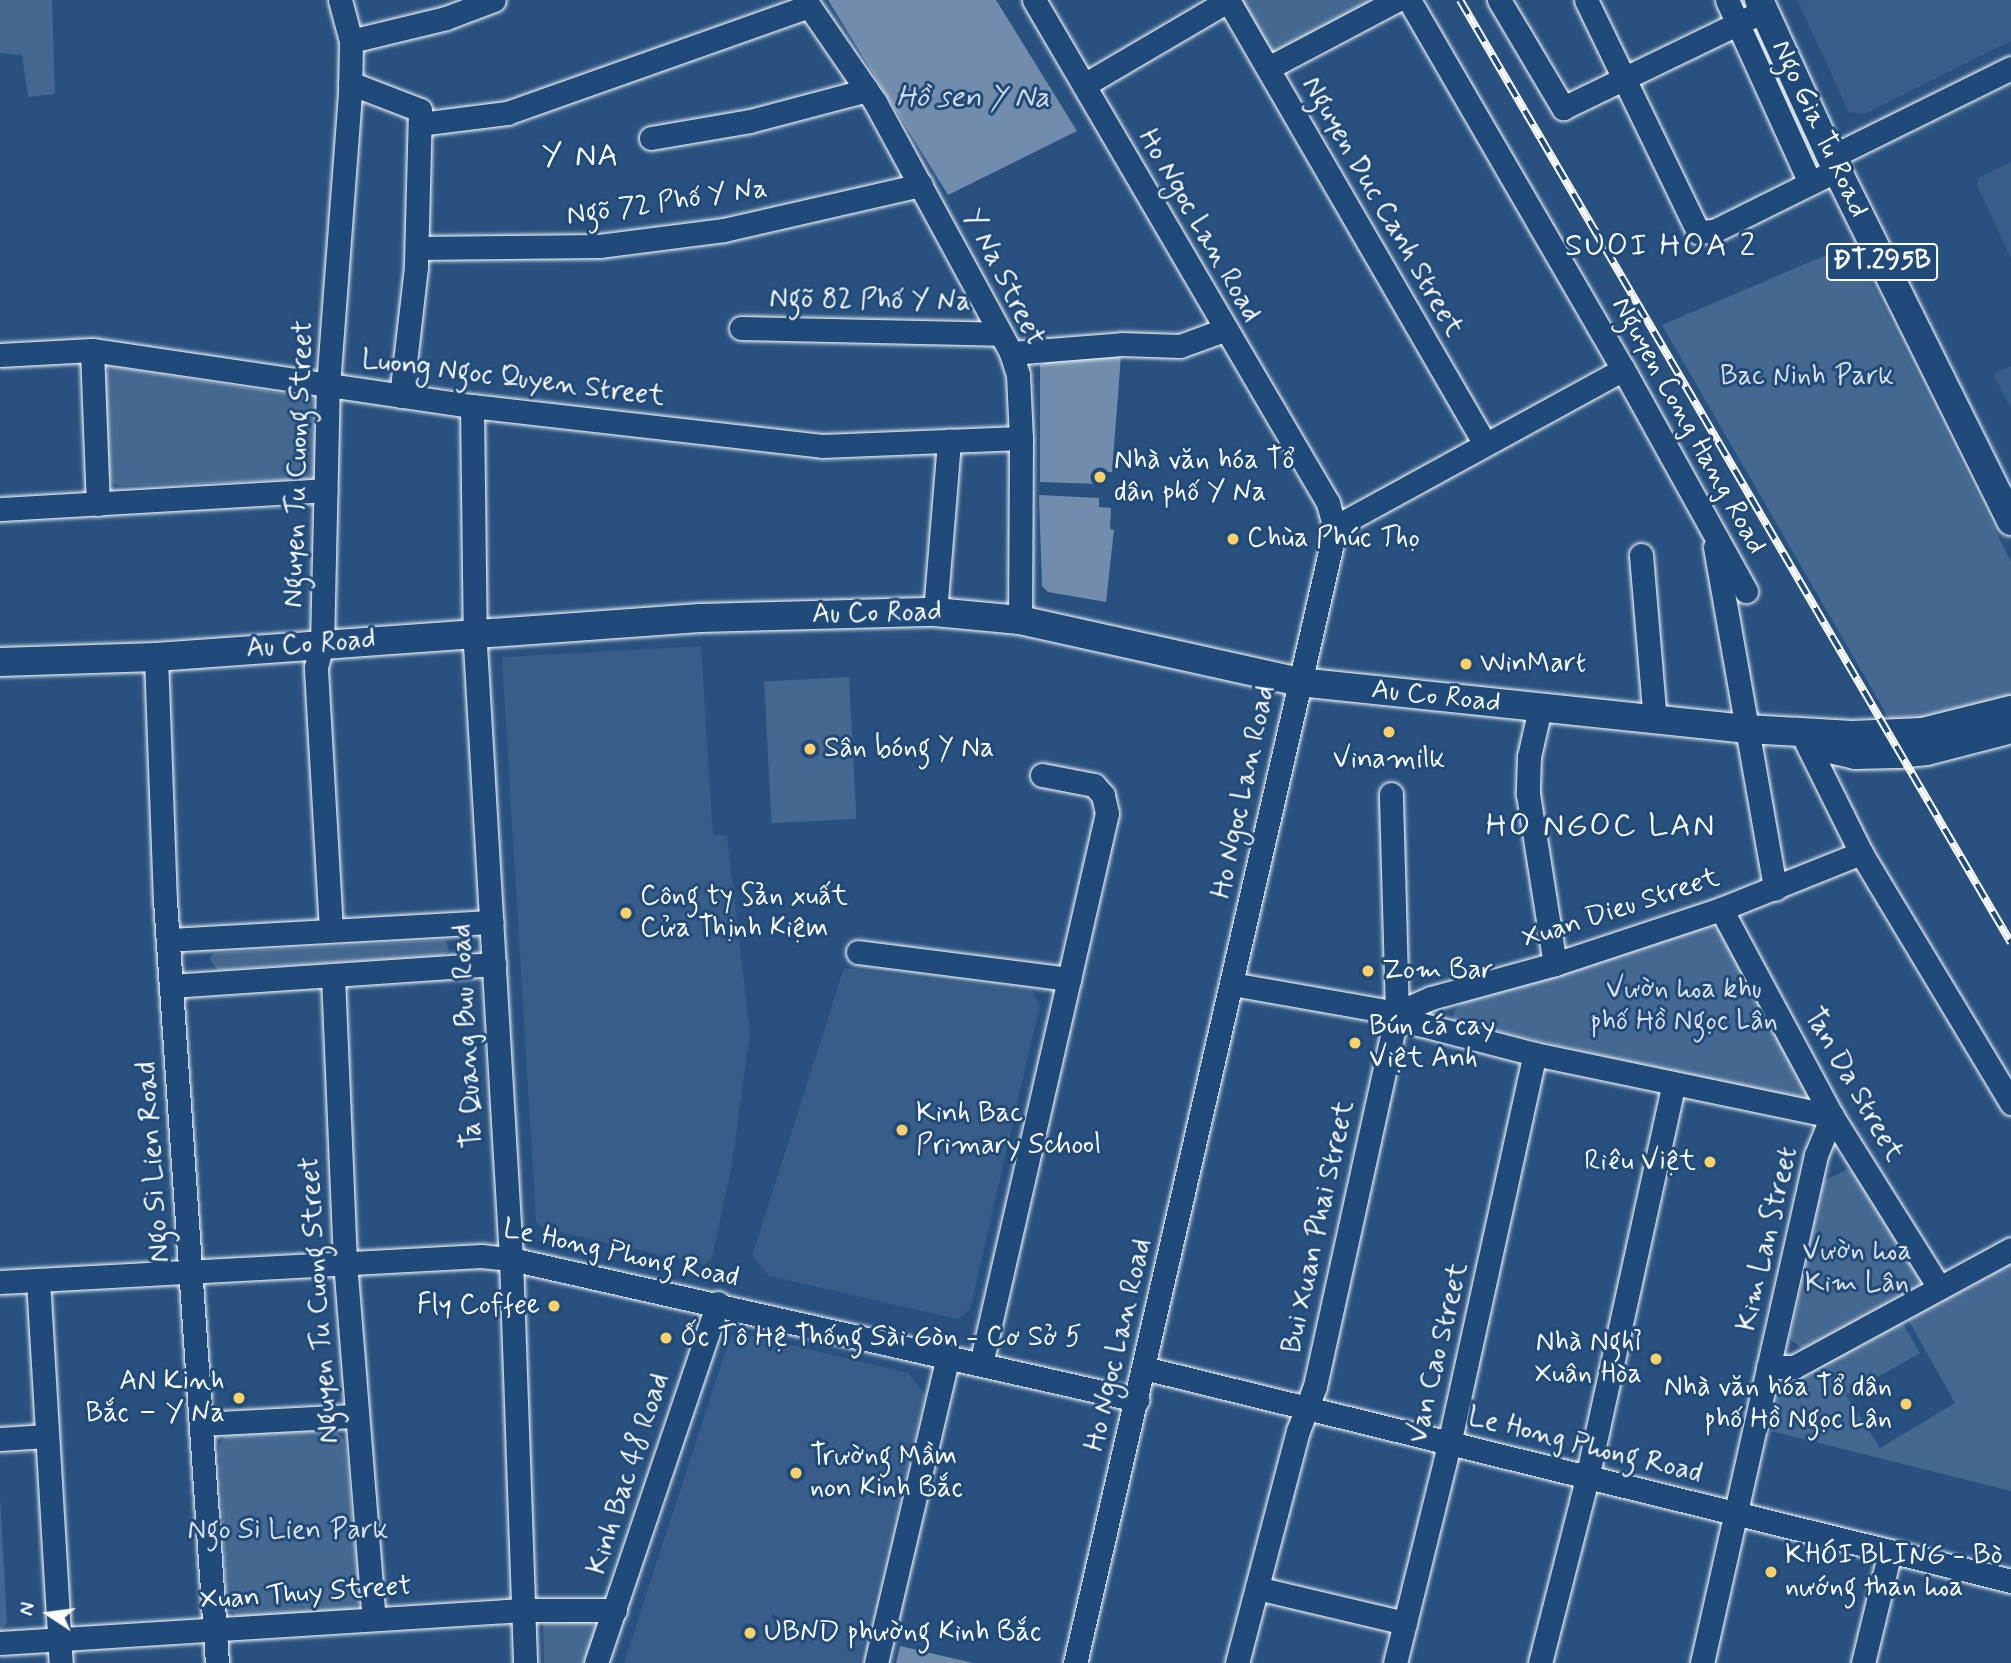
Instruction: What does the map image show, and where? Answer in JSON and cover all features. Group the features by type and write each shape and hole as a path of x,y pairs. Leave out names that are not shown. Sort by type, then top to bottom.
{"main road":[{"name":"Ngo Gia Tu Road","path":"1761,6 1834,163 2011,522"},
{"name":"Au Co Road","path":"0,662 156,657 723,616 935,612 1020,620 1299,682 1746,729 1852,735 1922,732 2011,710"},
{"name":"Au Co Road","path":"1746,729 1856,755 1927,751 2011,729"}],"street":[{"name":"Nguyen Tu Cuong Street","path":"331,930 316,667 323,645 328,386 350,83 351,41 340,0"},
{"path":"351,41 446,18 494,0"},
{"name":"Ho Ngoc Lan Road","path":"1034,0 1224,330 1328,503 1335,527 1330,564 1299,682 1075,1663"},
{"path":"1084,85 1229,0"},
{"name":"Nguyen Duc Canh Street","path":"1229,0 1485,444"},
{"path":"1268,68 1397,0"},
{"name":"Nguyen Cong Hang Road","path":"1409,0 1623,369 1746,592"},
{"path":"1499,0 1563,108 1738,23 1761,6"},
{"path":"1586,0 1698,232 1710,233 1810,183 1834,163 2011,68"},
{"path":"1727,0 1810,183"},
{"path":"420,124 507,113 807,3"},
{"name":"Y Na Street","path":"807,3 867,90 921,185 1005,344 1018,375 1021,438 1020,620"},
{"path":"350,83 420,110 416,248 401,396"},
{"path":"651,138 750,121 867,90"},
{"name":"Ngõ 72 Phố Y Na","path":"416,248 599,246 724,230 921,185"},
{"name":"Ngõ 82 Phố Y Na","path":"741,328 1005,344 1180,346 1224,330"},
{"path":"92,350 97,504"},
{"name":"Luong Ngoc Quyen Street","path":"0,355 92,350 472,406 822,446 1021,438"},
{"path":"1335,527 1623,369"},
{"name":"Ta Quang Buu Road","path":"472,406 474,632 511,1259 525,1663"},
{"path":"935,612 949,441"},
{"path":"0,509 325,490"},
{"path":"1711,525 1746,729 1764,810 1775,889"},
{"path":"1641,555 1655,720"},
{"name":"Ngo Si Lien Road","path":"156,657 168,940 217,1663"},
{"path":"1540,708 1529,757 1528,794 1555,964"},
{"path":"1807,744 1861,853 2011,1103"},
{"path":"981,1364 1107,805 1094,785 1085,780 1042,775"},
{"name":"Bui Xuan Phai Street","path":"1237,1663 1307,1407 1397,1013 1391,794"},
{"name":"Xuan Dieu Street","path":"1397,1013 1431,998 1555,964 1721,909 1861,853"},
{"name":"Tan Da Street","path":"1721,909 1832,1116 1939,1287"},
{"path":"168,940 491,922"},
{"path":"858,952 1069,979"},
{"path":"171,986 494,964"},
{"name":"Nguyen Tu Cuong Street","path":"332,976 345,1262 374,1619"},
{"path":"1232,984 1397,1013 1419,1024 1535,1054 1673,1086 1832,1116"},
{"name":"Van Cao Street","path":"1395,1663 1449,1444 1535,1054"},
{"path":"1540,1663 1587,1478 1673,1086"},
{"name":"Kim Lan Street","path":"1702,1663 1739,1514 1768,1367 1816,1155 1832,1116"},
{"path":"1768,1367 1794,1367 2011,1248"},
{"name":"Le Hong Phong Road","path":"0,1282 481,1255 718,1303 1137,1400"},
{"path":"38,1280 61,1663"},
{"name":"Kinh Bac 48 Road","path":"596,1663 718,1303"},
{"path":"876,1663 948,1356"},
{"name":"Le Hong Phong Road","path":"1144,1368 2011,1581"},
{"path":"202,1424 356,1416"},
{"path":"0,1439 47,1436"},
{"path":"1863,1663 1890,1551"},
{"path":"1258,1588 1405,1623"},
{"name":"Xuan Thuy Street","path":"0,1643 523,1610 615,1610"}],"shaded area":[{"path":"1797,0 2011,0 2011,41 1864,114 1849,112"},
{"path":"2011,162 2011,259 1977,185 1978,178"},
{"path":"2011,366 2011,409 1993,374"},
{"path":"701,646 713,835 727,835 750,1033 732,1164 712,1258 704,1265 542,1228 536,1221 502,657"},
{"name":"Kinh Bac Primary School","path":"844,968 1032,991 1040,1004 970,1310 957,1319 769,1276 752,1256"},
{"name":"Trường Mầm non Kinh Bắc","path":"737,1332 908,1373 925,1394 859,1663 624,1663 729,1340"}],"green space":[{"path":"0,0 52,0 55,94 28,97 22,55 0,53"},
{"path":"1235,0 1383,0 1271,59"},
{"name":"Bac Ninh Park","path":"1852,244 2011,562 2011,704 1895,729 1662,325"},
{"path":"110,366 316,399 315,479 122,486 112,483 107,472 105,376"},
{"name":"Sân bóng Y Na","path":"849,677 856,819 772,823 764,681"},
{"name":"Vườn hoa khu phố Hồ Ngọc Lân","path":"1709,925 1721,931 1812,1096 1809,1099 1803,1102 1453,1021 1454,1011 1465,1001"},
{"path":"446,940 449,951 441,956 218,970 209,959 215,953"},
{"name":"Vườn hoa Kim Lân","path":"1848,1169 1854,1172 1926,1283 1804,1351 1790,1339 1823,1181"},
{"path":"2011,1255 2011,1491 1771,1431 1781,1381 1899,1317 1920,1353 1846,1395 1880,1448 1955,1403 1905,1314"},
{"name":"Ngo Si Lien Park","path":"333,1428 344,1439 361,1599 354,1610 242,1620 227,1608 219,1445 227,1434"},
{"path":"0,1496 7,1623 0,1632"},
{"path":"589,1620 596,1627 584,1663 544,1663 543,1624"}],"water":[{"name":"Hồ sen Y Na","path":"828,0 996,0 1077,131 948,195"},
{"path":"1121,356 1112,472 1101,472 1100,484 1040,482 1040,365 1049,361"},
{"path":"1039,495 1099,498 1099,507 1111,508 1110,529 1114,530 1106,602 1048,592 1042,586"},
{"path":"900,1646 973,1663 896,1663"}],"railway":[{"path":"1460,0 2011,943"}],"place":[{"name":"Nhà văn hóa Tổ dân phố Y Na","path":"1100,477"},
{"name":"Chùa Phúc Thọ","path":"1233,539"},
{"name":"WinMart","path":"1466,664"},
{"name":"Vinamilk","path":"1389,732"},
{"name":"Sân bóng Y Na","path":"810,749"},
{"name":"Công ty Sản xuất Cửa Thịnh Kiệm","path":"626,913"},
{"name":"Zom Bar","path":"1368,971"},
{"name":"Bún cá cay Việt Anh","path":"1355,1043"},
{"name":"Kinh Bac Primary School","path":"902,1130"},
{"name":"Riêu Việt","path":"1710,1162"},
{"name":"Fly Coffee","path":"554,1306"},
{"name":"Ốc Tô Hệ Thống Sài Gòn - Cơ Sở 5","path":"666,1338"},
{"name":"Nhà Nghỉ Xuân Hòa","path":"1656,1359"},
{"name":"AN Kinh Bắc – Y Na","path":"239,1398"},
{"name":"Nhà văn hóa Tổ dân phố Hồ Ngọc Lân","path":"1906,1404"},
{"name":"Trường Mầm non Kinh Bắc","path":"796,1473"},
{"name":"KHÓI BLING - Bò nướng than hoa","path":"1771,1572"},
{"name":"UBND phường Kinh Bắc","path":"750,1633"}],"district":[{"name":"Y NA","path":"581,156"},
{"name":"SUOI HOA 2","path":"1661,246"},
{"name":"HO NGOC LAN","path":"1601,826"}]}
